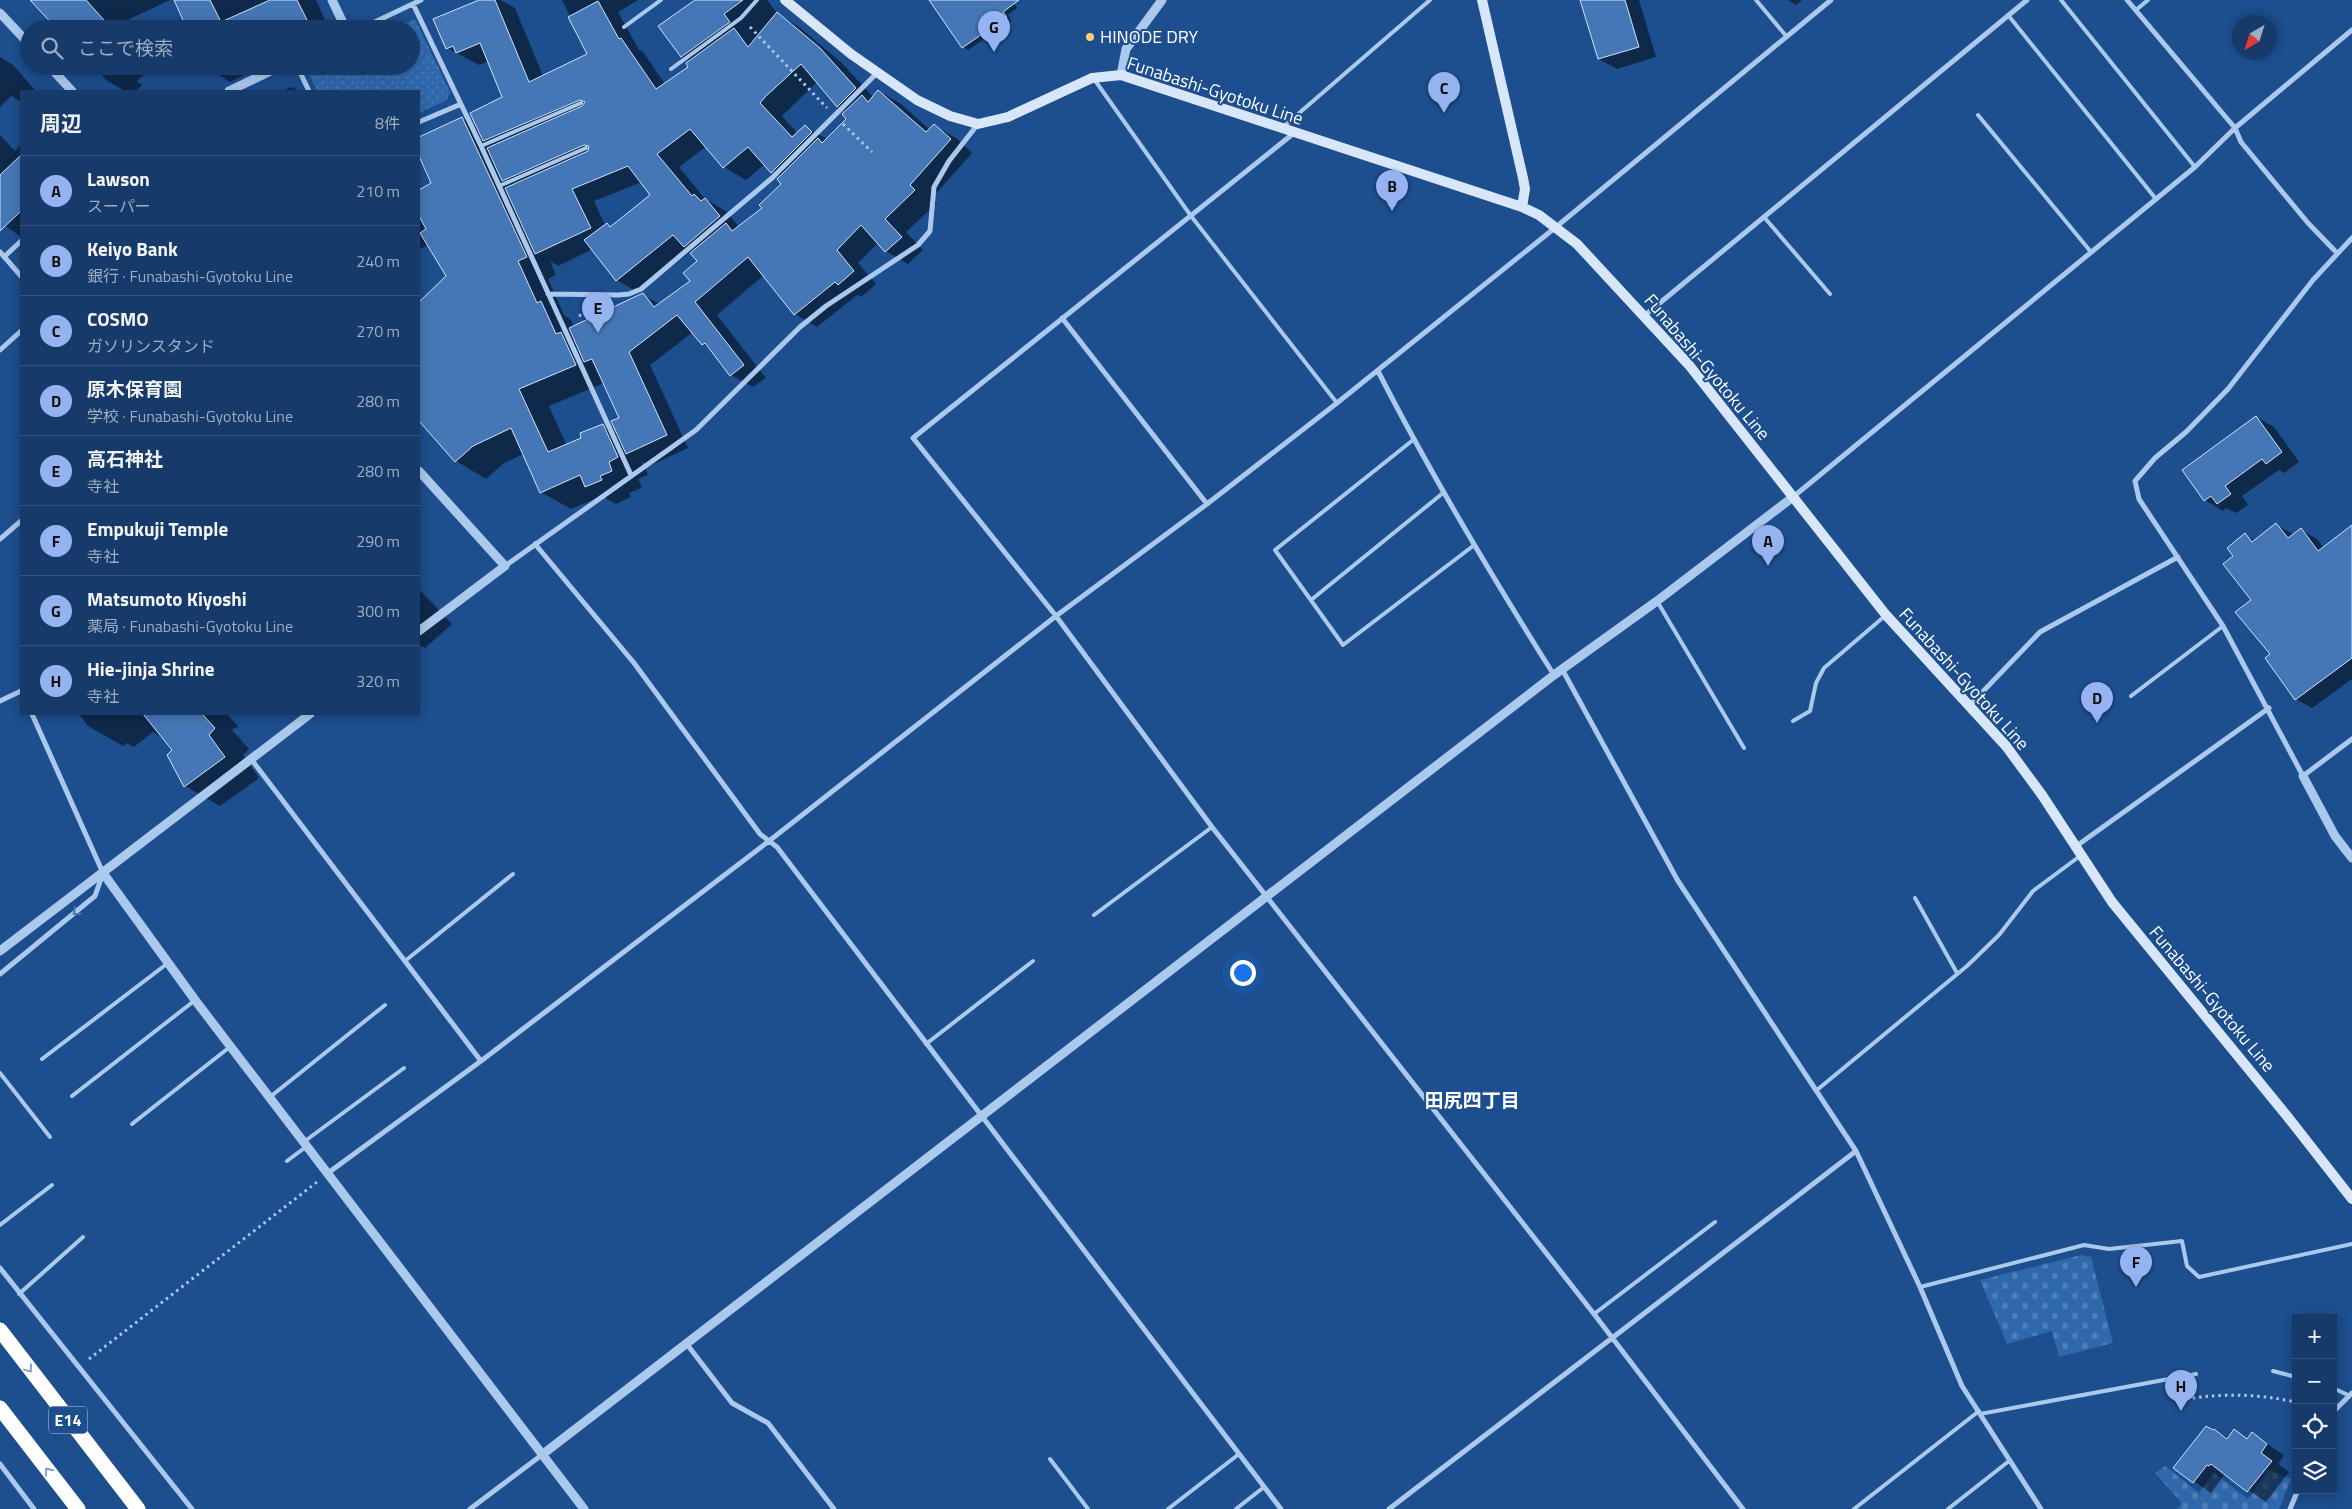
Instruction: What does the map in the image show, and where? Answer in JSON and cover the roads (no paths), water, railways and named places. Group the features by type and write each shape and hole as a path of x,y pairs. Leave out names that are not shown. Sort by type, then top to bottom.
{"highway":[{"name":"E14","path":"0,1330 138,1509"},
{"name":"E14","path":"0,1408 78,1509"}],"main road":[{"name":"Funabashi-Gyotoku Line","path":"785,0 877,74 917,100 950,116 978,124 1008,117 1092,78 1121,75 1522,207 1556,228 1577,244 1689,365 1886,615 2006,746 2042,795 2077,852 2112,902 2287,1116 2352,1199"},
{"path":"1482,0 1523,178 1525,189 1522,207"}],"street":[{"path":"332,0 342,20"},
{"path":"379,20 421,0"},
{"path":"1121,75 1126,49 1162,0"},
{"path":"328,1173 481,1061 770,841 1056,616 1207,504 1337,403 1556,228 1831,0"},
{"path":"1644,316 2027,0"},
{"path":"2128,0 2235,128 2241,142 2337,253"},
{"path":"413,4 481,146 631,475"},
{"path":"0,13 20,34"},
{"path":"470,1509 1558,672 1657,601 1792,496 2156,199 2194,167 2235,128 2352,30"},
{"path":"548,294 618,295 629,294 641,289 772,178 877,74"},
{"path":"57,75 71,90"},
{"path":"231,90 263,75"},
{"path":"302,75 309,90"},
{"path":"420,122 461,104"},
{"path":"420,630 505,566 696,430 800,327 826,306 918,245 930,231 934,186 948,161 978,124"},
{"path":"1294,133 913,438 1056,616 1212,827 1268,895 1743,1509"},
{"path":"2352,238 2313,280 2228,389 2186,432 2145,467 2135,481 2140,499 2224,626 2335,836 2352,858"},
{"path":"20,242 2,255 20,275"},
{"path":"1062,318 1207,504"},
{"path":"0,350 20,332"},
{"path":"1378,371 1413,440 1473,546 1558,672 1678,882 1856,1151 1920,1287 1962,1386 2041,1509"},
{"path":"420,472 505,566"},
{"path":"0,539 20,522"},
{"path":"536,544 634,663 760,834 777,847 925,1044 1281,1509"},
{"path":"1968,706 2040,632 2178,557"},
{"path":"0,701 20,691"},
{"path":"2077,852 2269,708"},
{"path":"32,715 103,873 195,1000 584,1509"},
{"path":"0,951 309,715"},
{"path":"2303,776 2352,739"},
{"path":"251,759 481,1061"},
{"path":"0,974 94,896 103,873"},
{"path":"1389,1509 1856,1151"},
{"path":"0,1268 192,1509"},
{"path":"686,1343 732,1403 768,1423 834,1509"},
{"path":"2337,1408 2350,1394"},
{"path":"0,1464 34,1509"},
{"path":"2290,1509 2296,1494"}],"lane":[{"path":"624,27 661,0"},
{"path":"672,69 741,18 757,0"},
{"path":"1281,128 1430,0"},
{"path":"1756,0 1787,37"},
{"path":"2061,0 2194,167"},
{"path":"2136,10 2148,0"},
{"path":"2008,15 2156,199"},
{"path":"1092,78 1191,216 1337,403"},
{"path":"481,146 581,103"},
{"path":"1978,115 2091,252"},
{"path":"499,186 586,148"},
{"path":"1764,217 1830,294"},
{"path":"1413,440 1275,550 1343,645 1473,546"},
{"path":"1310,600 1443,493"},
{"path":"1657,601 1744,748"},
{"path":"1793,721 1810,711 1816,683 1824,668 1886,615"},
{"path":"2131,696 2224,626"},
{"path":"1094,915 1212,827"},
{"path":"1817,1090 1957,973 1999,935 2033,891 2077,852"},
{"path":"405,961 513,874"},
{"path":"1915,898 1957,973"},
{"path":"925,1044 1033,961"},
{"path":"42,1059 168,963"},
{"path":"72,1096 195,1000"},
{"path":"270,1097 385,1005"},
{"path":"132,1124 230,1046"},
{"path":"287,1161 404,1068"},
{"path":"0,1073 50,1137"},
{"path":"0,1224 52,1185"},
{"path":"1594,1314 1715,1222"},
{"path":"19,1294 83,1237"},
{"path":"1920,1287 2084,1245 2109,1249 2182,1241 2187,1266 2199,1278 2352,1244"},
{"path":"2273,1371 2292,1376"},
{"path":"1854,1509 1980,1413 2196,1374"},
{"path":"2337,1389 2350,1394"},
{"path":"1168,1509 1239,1454"},
{"path":"1050,1459 1088,1509"},
{"path":"1948,1509 2010,1461"},
{"path":"1236,1509 1264,1487"}],"place":[{"name":"HINODE DRY","path":"1090,37"},
{"name":"Matsumoto Kiyoshi","path":"994,52"},
{"name":"COSMO","path":"1444,113"},
{"name":"Keiyo Bank","path":"1392,211"},
{"name":"高石神社","path":"598,333"},
{"name":"Lawson","path":"1768,566"},
{"name":"原木保育園","path":"2097,723"},
{"name":"Empukuji Temple","path":"2136,1287"},
{"name":"Hie-jinja Shrine","path":"2181,1411"}],"district":[{"name":"田尻四丁目","path":"1472,1100"}]}
